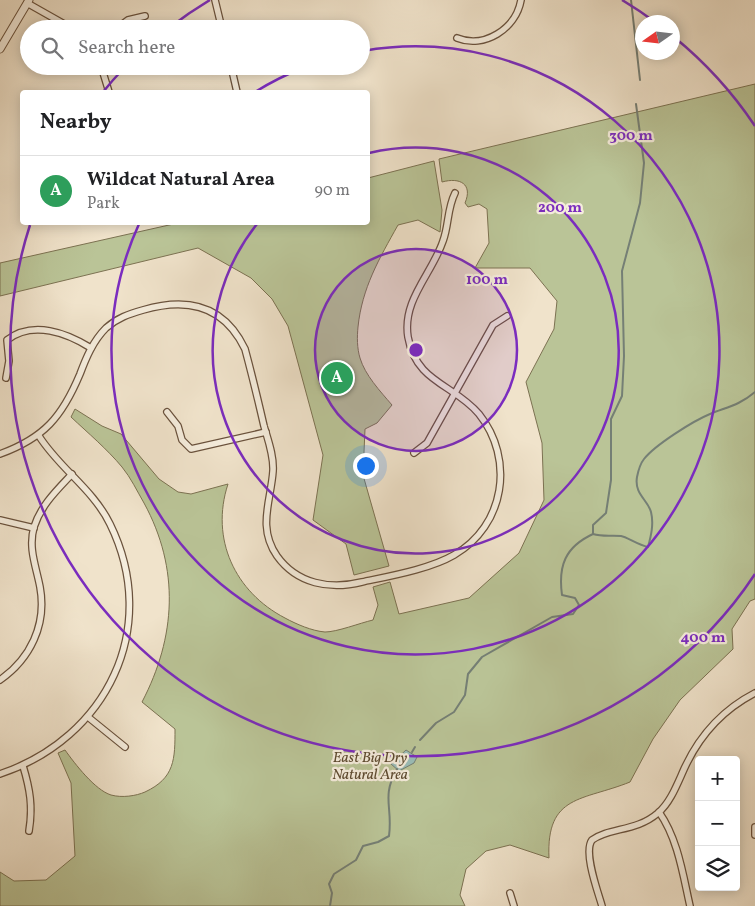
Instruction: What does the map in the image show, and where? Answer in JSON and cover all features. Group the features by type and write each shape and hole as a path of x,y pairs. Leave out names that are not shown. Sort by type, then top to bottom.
{"street":[{"path":"216,0 220,20"},
{"path":"457,38 469,43 490,39 508,27 521,0"},
{"path":"0,49 28,1 59,20"},
{"path":"128,20 145,16"},
{"path":"104,75 108,90"},
{"path":"233,75 237,90"},
{"path":"0,454 38,436 62,411 91,348 105,329 126,316 170,304 183,304 208,310 231,326 245,349 273,468 265,518 266,531 276,554 294,573 314,583 332,586 355,584 431,564 454,555 475,538 491,516 500,488 499,455 494,440 479,415 455,394 433,381 420,367 412,351 407,327 411,302 443,242 447,230 448,206 455,193"},
{"path":"414,453 427,443 493,325 507,316"},
{"path":"6,378 8,361 7,340 13,335 34,330 56,331 91,348"},
{"path":"167,412 178,426 182,440 191,449 266,432"},
{"path":"0,774 23,766 59,745 88,717 114,677 121,656 128,617 128,586 124,564 110,523 86,489 53,456 38,436"},
{"path":"0,680 27,656 40,619 40,588 32,556 34,528 44,506 72,474"},
{"path":"0,520 34,528"},
{"path":"602,906 590,858 589,844 599,836 638,826 659,812 674,791 698,742 731,708 755,694"},
{"path":"88,717 125,747"},
{"path":"23,766 31,794 32,816 29,831"},
{"path":"659,812 675,846 690,906"},
{"path":"755,827 755,835"},
{"path":"510,893 514,906"}],"green space":[{"name":"East Big Dry Natural Area","path":"755,84 755,599 750,601 732,629 733,649 680,700 653,739 630,782 571,803 561,811 554,822 550,837 549,858 510,845 486,851 466,869 460,895 465,906 0,906 0,872 14,881 46,880 75,856 71,783 58,753 65,750 98,788 111,795 129,796 137,795 155,787 168,774 175,750 175,729 142,702 162,653 167,628 168,578 164,553 156,528 131,480 110,454 71,417 75,409 102,426 121,434 159,479 178,492 191,494 228,484 223,504 222,524 225,544 231,562 240,579 252,594 267,607 294,623 310,629 330,632 373,620 378,605 373,587 390,582 399,614 469,598 519,553 544,500 542,443 526,382 554,329 557,301 530,268 475,268 489,243 487,209 479,204 468,207 465,203 467,191 463,183 454,180 442,182 439,159"},
{"path":"434,161 442,210 440,232 418,220 398,225 378,262 363,299 357,339 359,354 365,371 392,405 377,423 365,429 363,475 389,566 354,575 346,544 313,520 323,455 288,326 272,299 251,278 198,248 0,296 0,263 169,225 370,225 370,177"}],"water":[{"path":"406,750 417,757 414,763 399,771 391,764"}],"waterway":[{"path":"631,0 640,80"},
{"path":"593,534 593,525 606,513 611,480 611,419 622,396 624,356 622,271 640,203 644,163 636,104"},
{"path":"420,740 436,723 454,712 465,695 468,674 482,657 552,617 573,614 579,605 575,598 562,595 561,575 570,551 583,539 593,534 621,536 648,547 652,530 652,516 639,492 637,475 640,466 649,453 665,440 694,422 739,403 755,392"},
{"path":"412,752 415,747"},
{"path":"330,906 332,893 329,884 334,874 356,860 363,846 378,842 389,836 388,795 397,769"}],"place":[{"name":"Wildcat Natural Area","path":"337,378"}]}
